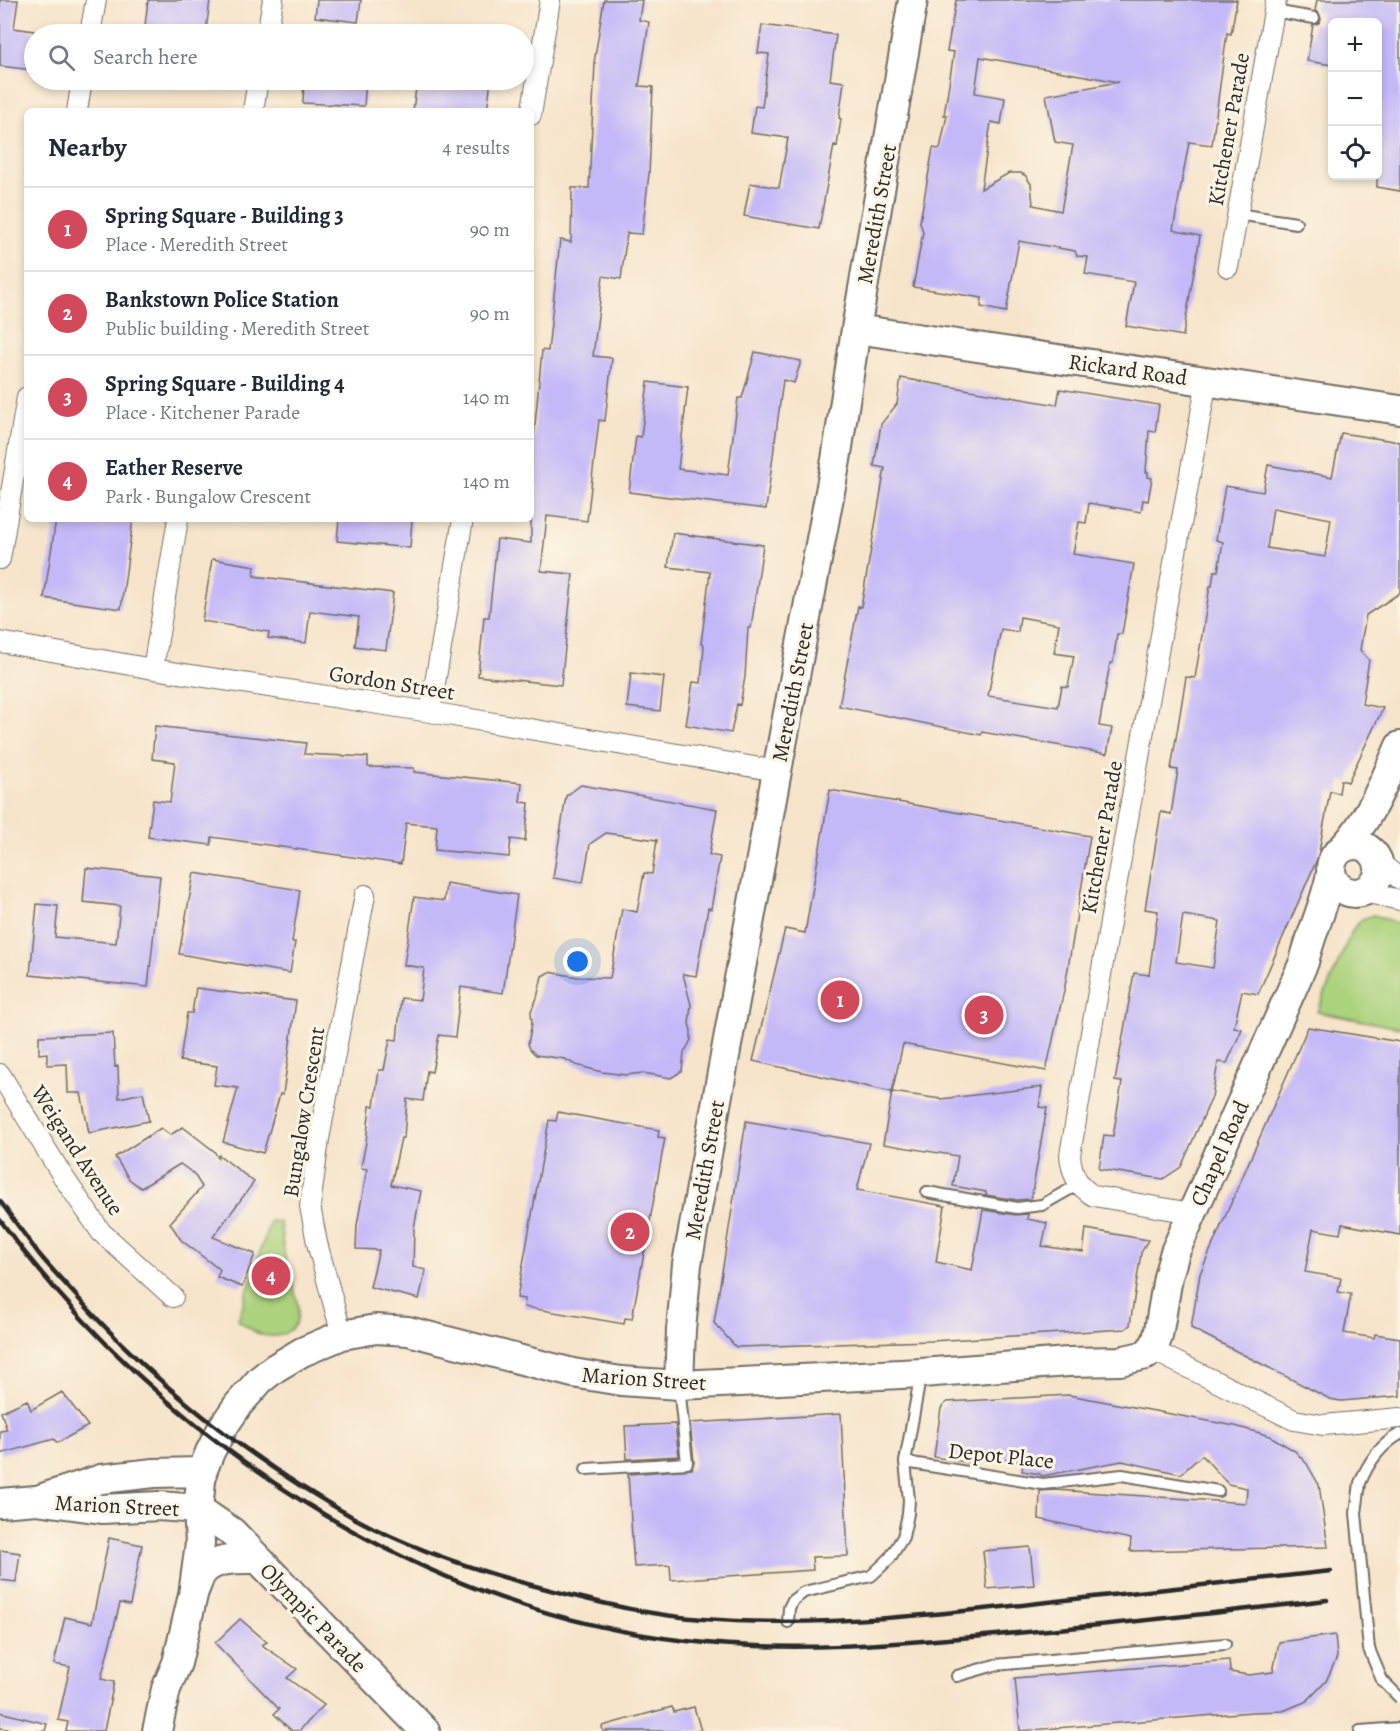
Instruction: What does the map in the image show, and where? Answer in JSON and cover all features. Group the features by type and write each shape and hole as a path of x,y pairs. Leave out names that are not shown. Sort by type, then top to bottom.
{"main road":[{"name":"Meredith Street","path":"679,1385 687,1264 836,460 856,329 913,0"},
{"name":"Rickard Road","path":"856,329 1400,410"},
{"path":"1385,866 1380,870 1377,880 1371,887 1361,892 1348,892 1339,887 1331,874 1333,859 1361,825 1378,797 1400,746"},
{"path":"1378,797 1374,828 1385,866"},
{"path":"1343,848 1352,845 1362,846 1370,850 1385,866"},
{"name":"Chapel Road","path":"1152,1350 1158,1336 1172,1263 1191,1213 1304,962 1310,937 1327,894 1331,874"},
{"name":"Chapel Road","path":"1304,962 1325,939 1337,917 1361,892"},
{"name":"Marion Street","path":"0,1503 36,1500 102,1509 159,1506 198,1509 202,1472 223,1427 238,1405 260,1380 302,1352 342,1335 376,1329 408,1331 573,1373 621,1381 679,1385 921,1373 1068,1362 1120,1361 1146,1355 1152,1350"},
{"name":"Marion Street","path":"36,1500 101,1479 153,1473 202,1472"},
{"path":"157,1731 166,1689 177,1662 193,1595 200,1543 198,1509"},
{"path":"166,1689 162,1661 186,1539 198,1509"},
{"name":"Olympic Parade","path":"198,1509 225,1526 425,1731"},
{"path":"193,1595 202,1573 211,1565 236,1559 258,1559"}],"street":[{"path":"92,24 96,0"},
{"path":"269,24 273,0"},
{"path":"532,108 550,0"},
{"name":"Kitchener Parade","path":"1228,267 1275,6"},
{"path":"77,108 80,90"},
{"path":"253,108 256,90"},
{"name":"Kitchener Parade","path":"1079,1184 1071,1167 1072,1142 1207,380"},
{"path":"0,559 24,415"},
{"path":"153,669 178,522"},
{"path":"430,712 462,522"},
{"name":"Gordon Street","path":"0,642 777,771"},
{"path":"1361,892 1400,900"},
{"name":"Bungalow Crescent","path":"342,1335 317,1243 310,1206 319,1139 365,895"},
{"name":"Weigand Avenue","path":"0,1074 62,1175 101,1232 173,1298"},
{"path":"1079,1184 1094,1196 1107,1200 1191,1213"},
{"path":"1152,1350 1294,1420 1323,1425 1400,1418"}],"lane":[{"path":"1275,6 1314,18"},
{"path":"1237,214 1296,223"},
{"path":"927,1192 1017,1208 1042,1204 1079,1184"},
{"path":"788,1622 789,1608 793,1600 804,1592 871,1576 890,1558 903,1537 909,1500 905,1462 921,1373"},
{"path":"586,1468 687,1463 679,1385"},
{"path":"1400,1434 1378,1452 1370,1463 1360,1483 1356,1503 1369,1649 1382,1680 1400,1698"},
{"name":"Depot Place","path":"905,1462 1043,1484 1122,1475 1218,1491"},
{"path":"957,1676 995,1665 1225,1644"},
{"path":"1360,1731 1400,1728"}],"green space":[{"path":"1374,915 1400,924 1400,1028 1317,1012 1353,929 1362,919"},
{"path":"270,1221 280,1222 286,1260 298,1304 296,1323 290,1330 274,1336 258,1333 238,1320"}],"building":[{"path":"0,0 18,0 14,28 24,30 24,69 0,66"},
{"path":"148,0 210,0 207,24 145,24"},
{"path":"317,0 361,0 358,22 315,17"},
{"path":"604,0 642,0 639,20 649,22 639,86 653,87 649,174 642,234 627,233 621,279 603,276 593,356 612,358 605,421 599,420 587,521 547,516 541,571 573,574 561,685 478,676 484,617 489,617 497,539 531,543 531,522 534,522 534,435 542,350 548,351 560,240 571,242 572,188 589,188 594,63"},
{"path":"956,0 1237,0 1231,34 1227,33 1212,145 1189,142 1173,230 1200,236 1183,336 1126,326 1134,282 1085,274 1088,257 1077,256 1075,251 1019,241 1006,312 981,307 982,298 913,287 923,232 920,222 933,148 940,149 947,115 944,115 954,52 947,51","holes":["980,57 1119,82 1046,95 1055,142 1073,145 1061,211 1033,205 1031,184 1021,173 1009,173 981,189 991,122 1001,124 1005,98 975,93"]},
{"path":"1317,0 1400,0 1400,191 1377,187 1377,180 1382,180 1382,18 1328,18 1328,64 1307,61 1313,25 1319,23 1321,19 1319,13 1315,11"},
{"path":"762,25 836,35 830,80 844,82 839,118 841,119 819,229 744,216 750,183 779,188 788,138 751,133 755,106 762,107 769,54 758,53"},
{"path":"304,90 365,90 364,106 303,103"},
{"path":"416,90 490,90 487,108 413,108"},
{"path":"755,352 801,361 794,383 783,380 766,509 629,492 636,436 641,437 648,382 688,387 678,469 728,475 738,398 742,398"},
{"path":"901,378 1057,405 1060,389 1159,405 1155,432 1149,431 1146,472 1148,472 1148,477 1152,478 1148,501 1143,500 1141,512 1089,503 1086,523 1079,522 1073,554 1134,564 1122,634 1117,634 1099,726 1112,728 1107,754 982,732 981,735 839,706 858,606 861,607 885,468 874,466 881,424 897,404","holes":["1020,617 1059,624 1054,653 1074,656 1068,687 1062,686 1058,707 988,696 1001,629 1018,632"]},
{"path":"1341,433 1400,442 1400,593 1366,615 1360,650 1369,660 1362,704 1383,708 1348,782 1341,780 1339,793 1330,791 1318,857 1258,994 1242,991 1234,1027 1242,1029 1227,1063 1218,1062 1212,1097 1181,1167 1163,1179 1099,1169 1104,1135 1113,1136 1122,1082 1115,1081 1134,973 1149,975 1158,911 1145,909 1161,812 1171,814 1178,770 1171,769 1186,677 1195,678 1210,586 1212,586 1214,571 1218,571 1223,542 1216,540 1225,486 1263,492 1268,465 1332,477","holes":["1273,508 1331,519 1325,557 1267,548","1183,915 1220,921 1213,968 1176,962"]},
{"path":"56,522 133,522 121,609 44,598"},
{"path":"339,522 412,522 410,548 337,541"},
{"path":"673,533 763,545 751,628 748,628 745,677 740,705 737,704 731,733 686,725 693,682 701,683 704,645 701,644 710,572 668,567"},
{"path":"212,559 255,566 254,576 393,593 386,650 355,646 359,617 310,611 306,643 268,638 269,632 202,621"},
{"path":"631,673 664,677 660,711 627,707"},
{"path":"155,726 306,743 304,754 368,757 368,767 414,768 414,772 522,783 520,802 529,803 525,841 511,839 509,857 435,850 437,826 406,823 401,864 212,837 211,845 148,837 153,800 170,802 175,762 152,759"},
{"path":"581,785 717,809 709,855 720,857 711,909 708,908 696,976 683,974 691,1005 689,1024 691,1040 684,1053 682,1071 671,1078 643,1073 626,1075 602,1072 576,1065 565,1059 536,1055 528,1044 532,1023 531,1011 537,998 542,976 549,972 578,977 610,978 622,909 637,912 644,873 652,874 657,840 606,833 590,844 583,883 553,878 566,796"},
{"path":"830,790 1090,836 1065,986 1046,1071 903,1044 892,1092 753,1061 785,929 805,933"},
{"path":"86,868 160,876 148,987 30,975 37,904 58,906 55,937 116,943 120,906 83,902"},
{"path":"194,873 300,890 290,973 179,954"},
{"path":"446,883 517,895 503,993 461,987 455,1037 439,1035 432,1072 427,1071 423,1101 407,1099 404,1138 401,1138 391,1185 421,1191 414,1228 413,1267 426,1270 419,1299 370,1287 379,1250 356,1249 357,1225 367,1169 361,1168 370,1106 374,1106 379,1070 384,1070 390,1039 397,1040 401,998 420,1000 424,968 404,965 414,897 444,901"},
{"path":"196,988 296,1001 283,1094 280,1094 263,1153 223,1142 238,1088 214,1085 217,1066 180,1061 187,1013 192,1013"},
{"path":"1308,1027 1400,1042 1400,1235 1342,1224 1340,1234 1313,1229 1305,1272 1341,1278 1338,1292 1351,1294 1344,1333 1374,1338 1375,1334 1400,1338 1400,1396 1341,1401 1330,1399 1191,1328 1200,1274"},
{"path":"113,1033 115,1067 118,1066 119,1098 143,1093 149,1121 89,1133 81,1093 68,1093 67,1064 47,1065 47,1053 39,1054 39,1036"},
{"path":"1042,1087 1039,1107 1047,1108 1031,1199 1017,1200 986,1195 986,1192 953,1186 958,1156 883,1144 892,1092 941,1099"},
{"path":"558,1112 659,1130 658,1137 665,1138 632,1319 625,1318 624,1324 524,1307 525,1299 517,1298 549,1120 556,1121"},
{"path":"746,1121 869,1143 857,1190 945,1206 936,1262 972,1270 983,1210 1016,1215 1028,1214 1027,1219 1047,1223 1042,1246 1083,1252 1086,1229 1148,1240 1141,1253 1130,1325 1125,1329 931,1341 736,1347 714,1323"},
{"path":"183,1127 214,1151 218,1158 219,1155 254,1182 213,1237 255,1254 242,1287 217,1277 220,1270 181,1240 170,1223 202,1187 194,1174 180,1164 141,1188 129,1179 115,1157 161,1128 170,1135"},
{"path":"62,1392 88,1426 57,1443 54,1439 0,1454 0,1431 7,1430 1,1412 27,1400 31,1410"},
{"path":"1069,1395 1235,1426 1270,1436 1295,1451 1307,1464 1319,1485 1328,1547 1130,1551 1131,1539 1039,1519 1040,1491 1056,1490 1246,1503 1247,1488 1228,1484 1202,1455 1181,1474 1122,1461 1042,1476 1022,1471 1023,1462 979,1457 977,1464 934,1457 941,1408 947,1402"},
{"path":"841,1414 848,1556 812,1557 813,1570 671,1580 670,1565 634,1567 628,1474 692,1469 694,1462 690,1423"},
{"path":"675,1424 679,1456 627,1459 625,1426"},
{"path":"109,1538 142,1545 130,1605 120,1603 101,1679 114,1682 104,1731 66,1731 68,1722 58,1720 70,1667 54,1664 65,1617 92,1623"},
{"path":"1030,1547 1034,1585 987,1589 983,1551"},
{"path":"0,1550 20,1553 16,1582 0,1580"},
{"path":"240,1619 267,1642 262,1645 297,1669 287,1678 324,1705 299,1731 292,1731 274,1714 279,1709 215,1643"},
{"path":"1335,1635 1337,1657 1326,1681 1307,1701 1283,1711 1020,1731 1015,1678 1229,1660 1230,1672 1249,1675 1273,1672 1279,1642"},
{"path":"672,1707 674,1712 694,1707 701,1731 603,1731 602,1726"},
{"path":"0,1712 47,1724 45,1731 0,1728"}],"railway":[{"path":"0,1201 44,1260 109,1331 174,1392 243,1447 317,1497 379,1531 454,1562 532,1585 612,1605 666,1615 703,1619 794,1622 930,1615 1331,1571"},
{"path":"0,1220 64,1299 136,1373 216,1441 302,1501 392,1552 488,1593 586,1623 687,1641 726,1645 842,1646 1038,1631 1327,1600"}],"place":[{"name":"Spring Square - Building 3","path":"840,1000"},
{"name":"Spring Square - Building 4","path":"984,1015"},
{"name":"Bankstown Police Station","path":"630,1232"},
{"name":"Eather Reserve","path":"271,1276"}]}
